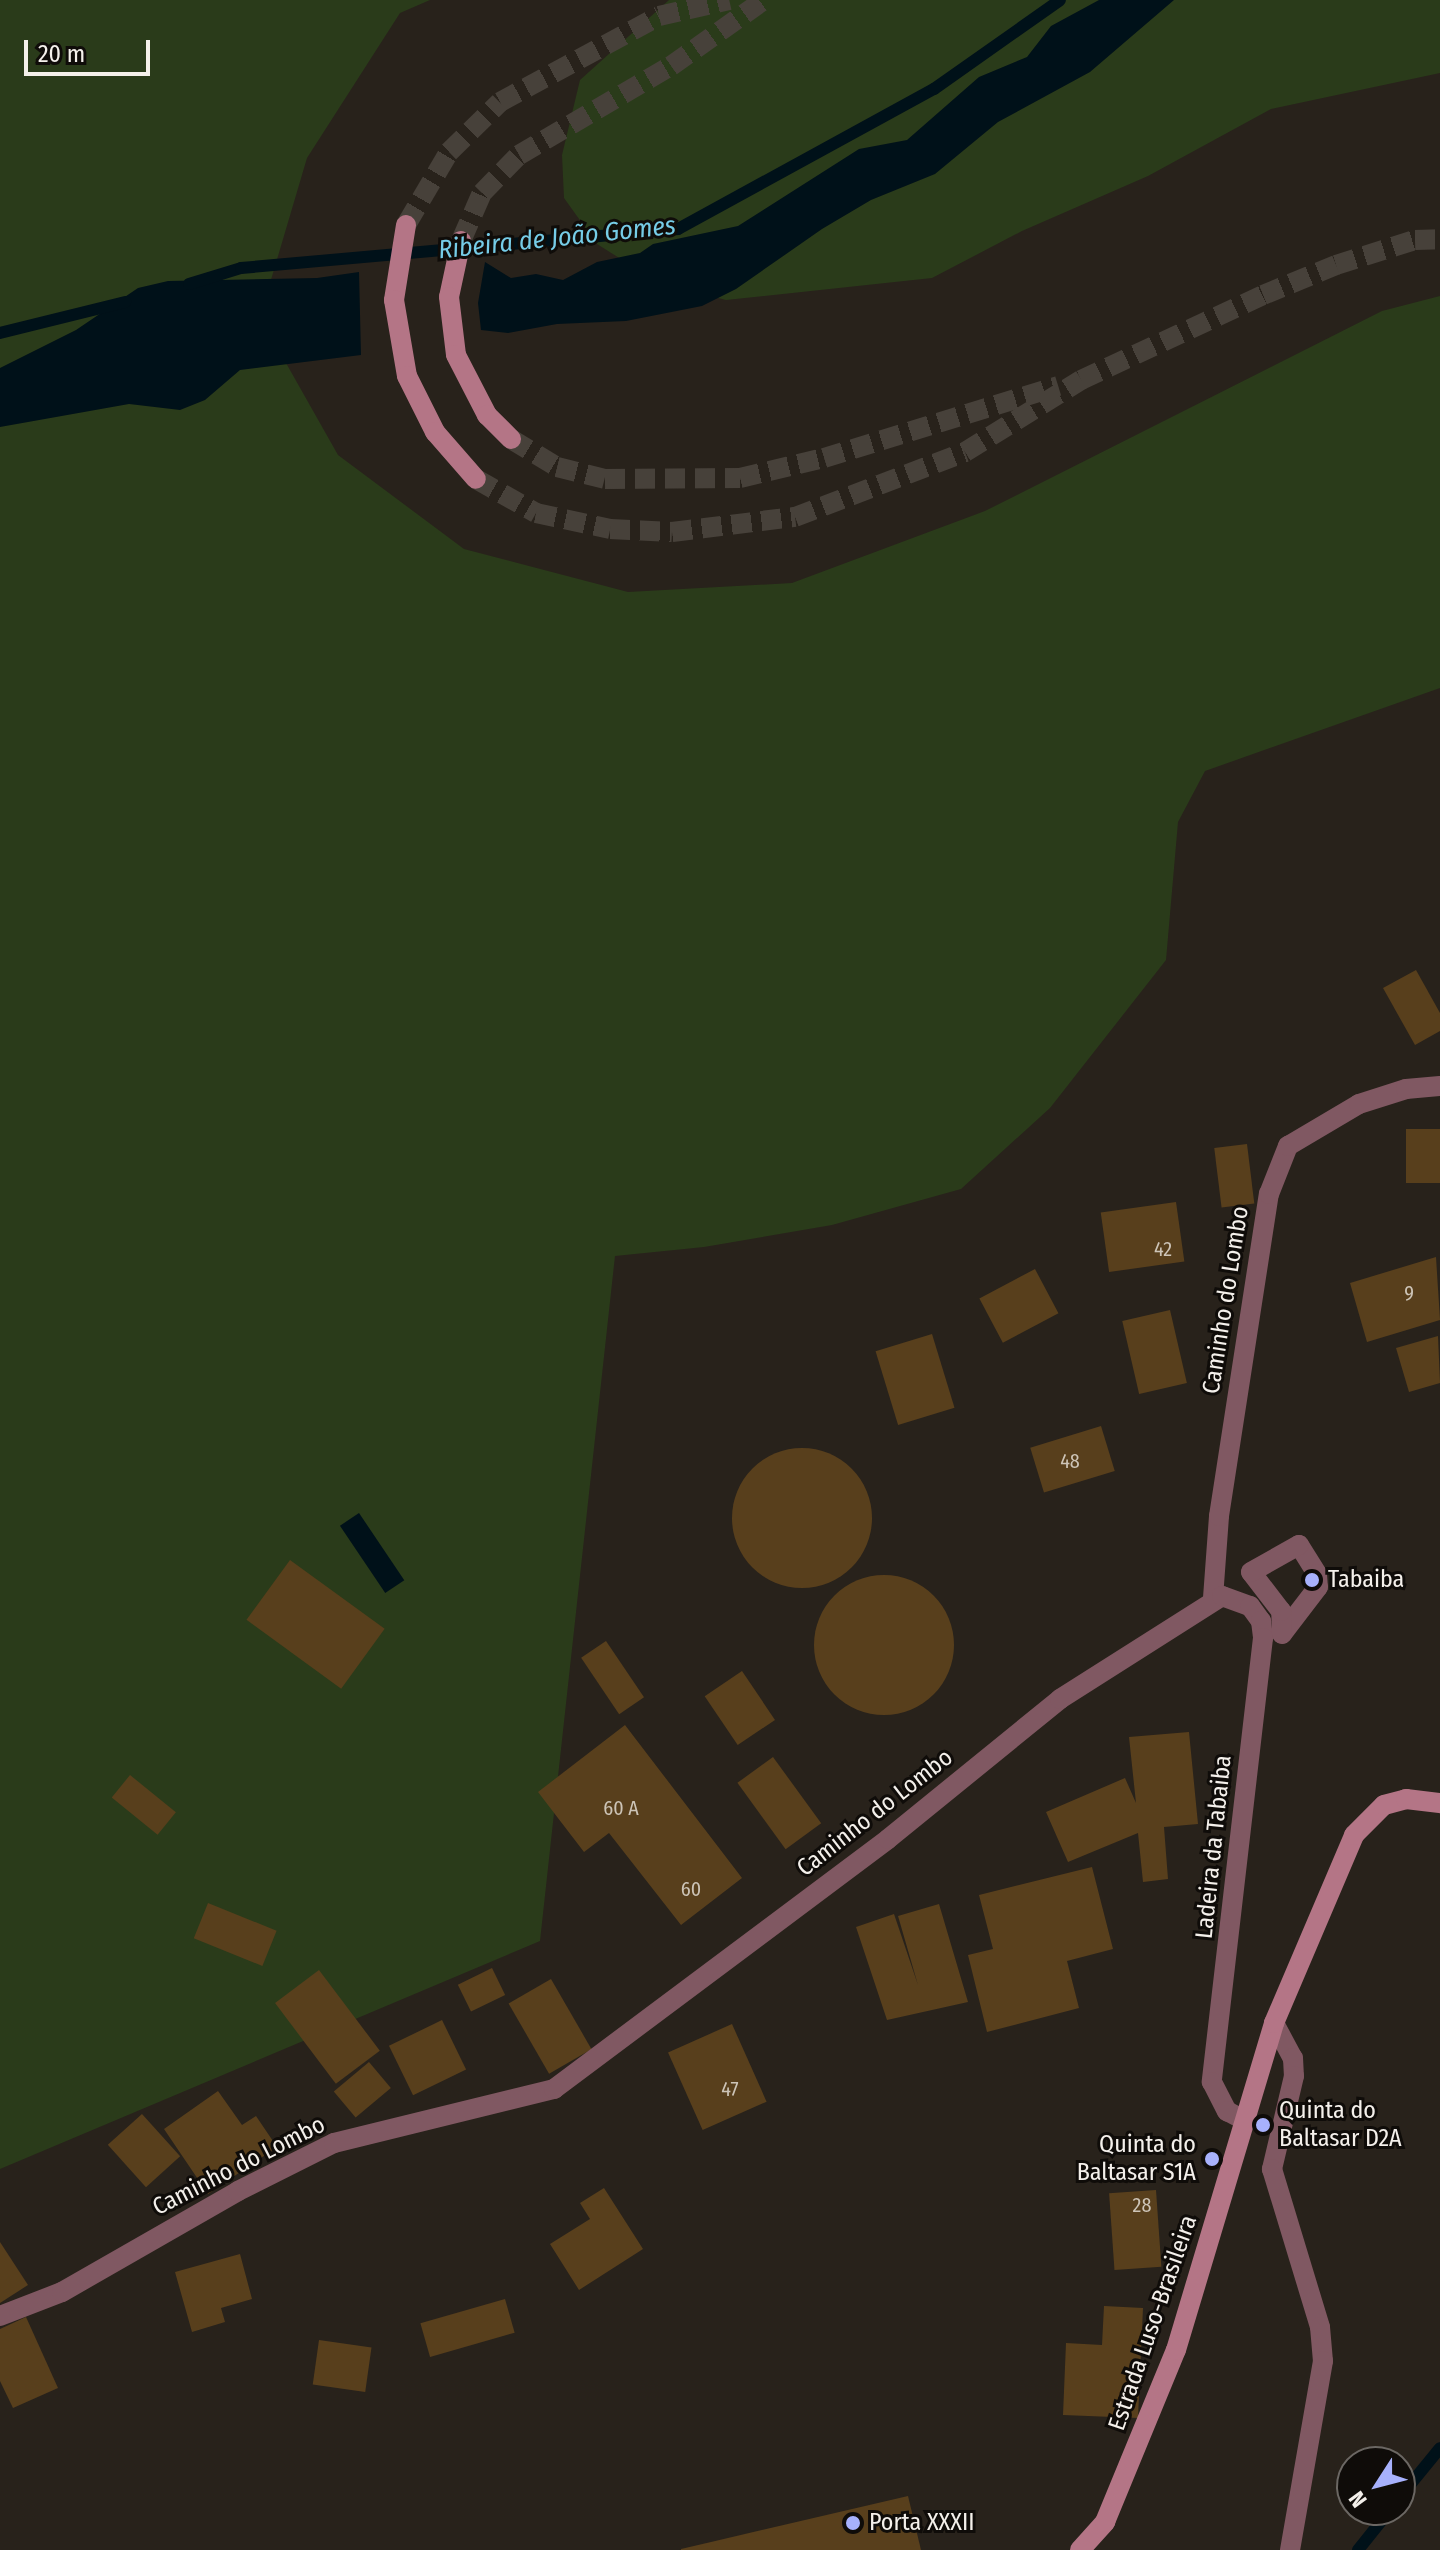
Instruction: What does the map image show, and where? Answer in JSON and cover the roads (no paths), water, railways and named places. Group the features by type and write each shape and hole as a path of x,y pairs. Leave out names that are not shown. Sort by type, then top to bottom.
{"street":[{"path":"406,225 394,300 407,376 435,432 476,479"},
{"path":"461,241 449,297 456,355 487,415 511,439"},
{"name":"Estrada Luso-Brasileira","path":"1080,2550 1092,2542 1105,2522 1176,2350 1274,2023 1354,1835 1384,1805 1406,1799 1440,1803"}],"lane":[{"name":"Caminho do Lombo","path":"0,2316 62,2292 238,2191 334,2143 554,2089 888,1839 1060,1699 1213,1598 1219,1516 1269,1194 1288,1146 1322,1121 1359,1104 1406,1089 1440,1086"},
{"name":"Ladeira da Tabaiba","path":"1213,1598 1235,1597 1250,1606 1261,1621 1263,1638 1212,2082 1227,2111 1246,2121"},
{"path":"1274,2023 1293,2058 1294,2076 1272,2169 1320,2327 1323,2361 1290,2550"}],"waterway":[{"name":"Ribeira de João Gomes","path":"189,284 241,268 678,229 934,89 1060,0"},
{"name":"Ribeira de João Gomes","path":"0,333 125,302"},
{"path":"1416,2477 1440,2448"},
{"path":"1358,2550 1377,2526"}],"tunnel":[{"path":"406,225 449,152 500,102 659,16 729,0"},
{"path":"461,241 482,193 519,155 671,66 764,0"},
{"path":"476,479 536,513 610,529 672,532 795,517 965,452 1081,380 1263,295 1336,265 1415,240 1440,239"},
{"path":"511,439 557,467 605,479 740,478 824,458 1058,386"}],"place":[{"name":"Tabaiba","path":"1312,1580"},
{"name":"Quinta do Baltasar D2A","path":"1263,2125"},
{"name":"Quinta do Baltasar S1A","path":"1212,2159"},
{"name":"Porta XXXII","path":"853,2523"}]}
